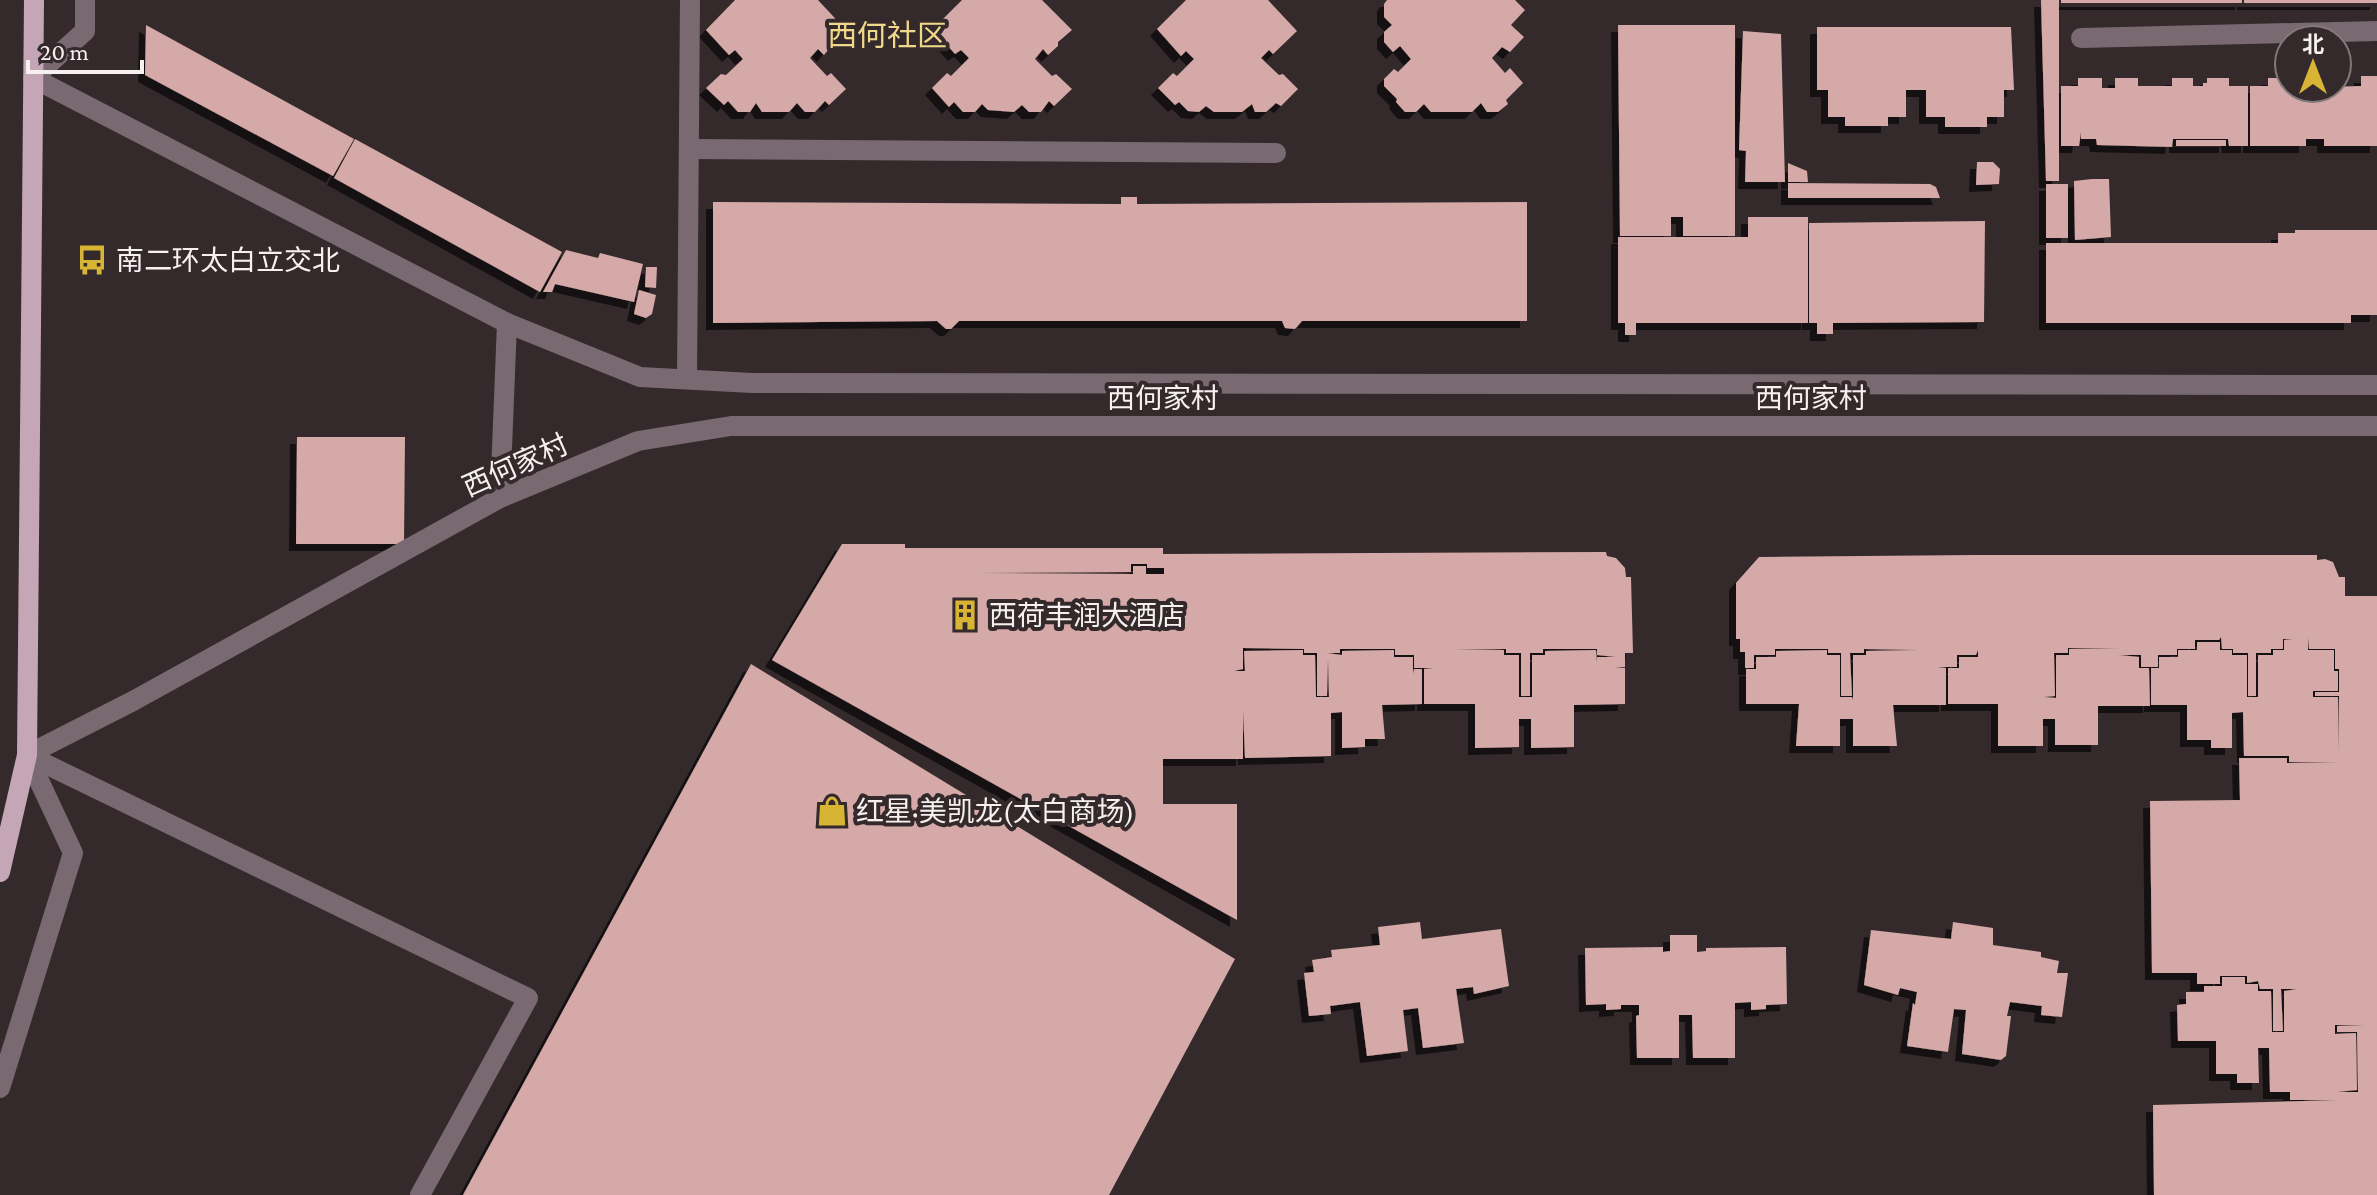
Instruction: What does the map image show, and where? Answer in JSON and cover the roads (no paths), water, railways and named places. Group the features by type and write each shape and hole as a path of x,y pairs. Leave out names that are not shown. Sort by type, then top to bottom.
{"main road":[{"path":"0,872 27,755 34,0"}],"street":[{"path":"33,78 85,31 85,0"},
{"path":"687,379 690,0"},
{"path":"2081,38 2377,31"},
{"name":"西何家村","path":"33,78 507,323 640,377 752,383 2377,385"},
{"path":"689,149 1276,153"},
{"path":"500,498 507,323"},
{"name":"西何家村","path":"27,755 133,701 500,498 638,441 731,426 2377,426"},
{"path":"0,1088 73,853 27,755"},
{"path":"27,755 528,998 420,1195"}],"place":[{"name":"南二环太白立交北","path":"92,260"},
{"name":"西荷丰润大酒店","path":"965,615"},
{"name":"红星·美凯龙(太白商场)","path":"832,811"}],"district":[{"name":"西何社区","path":"887,36"}]}
